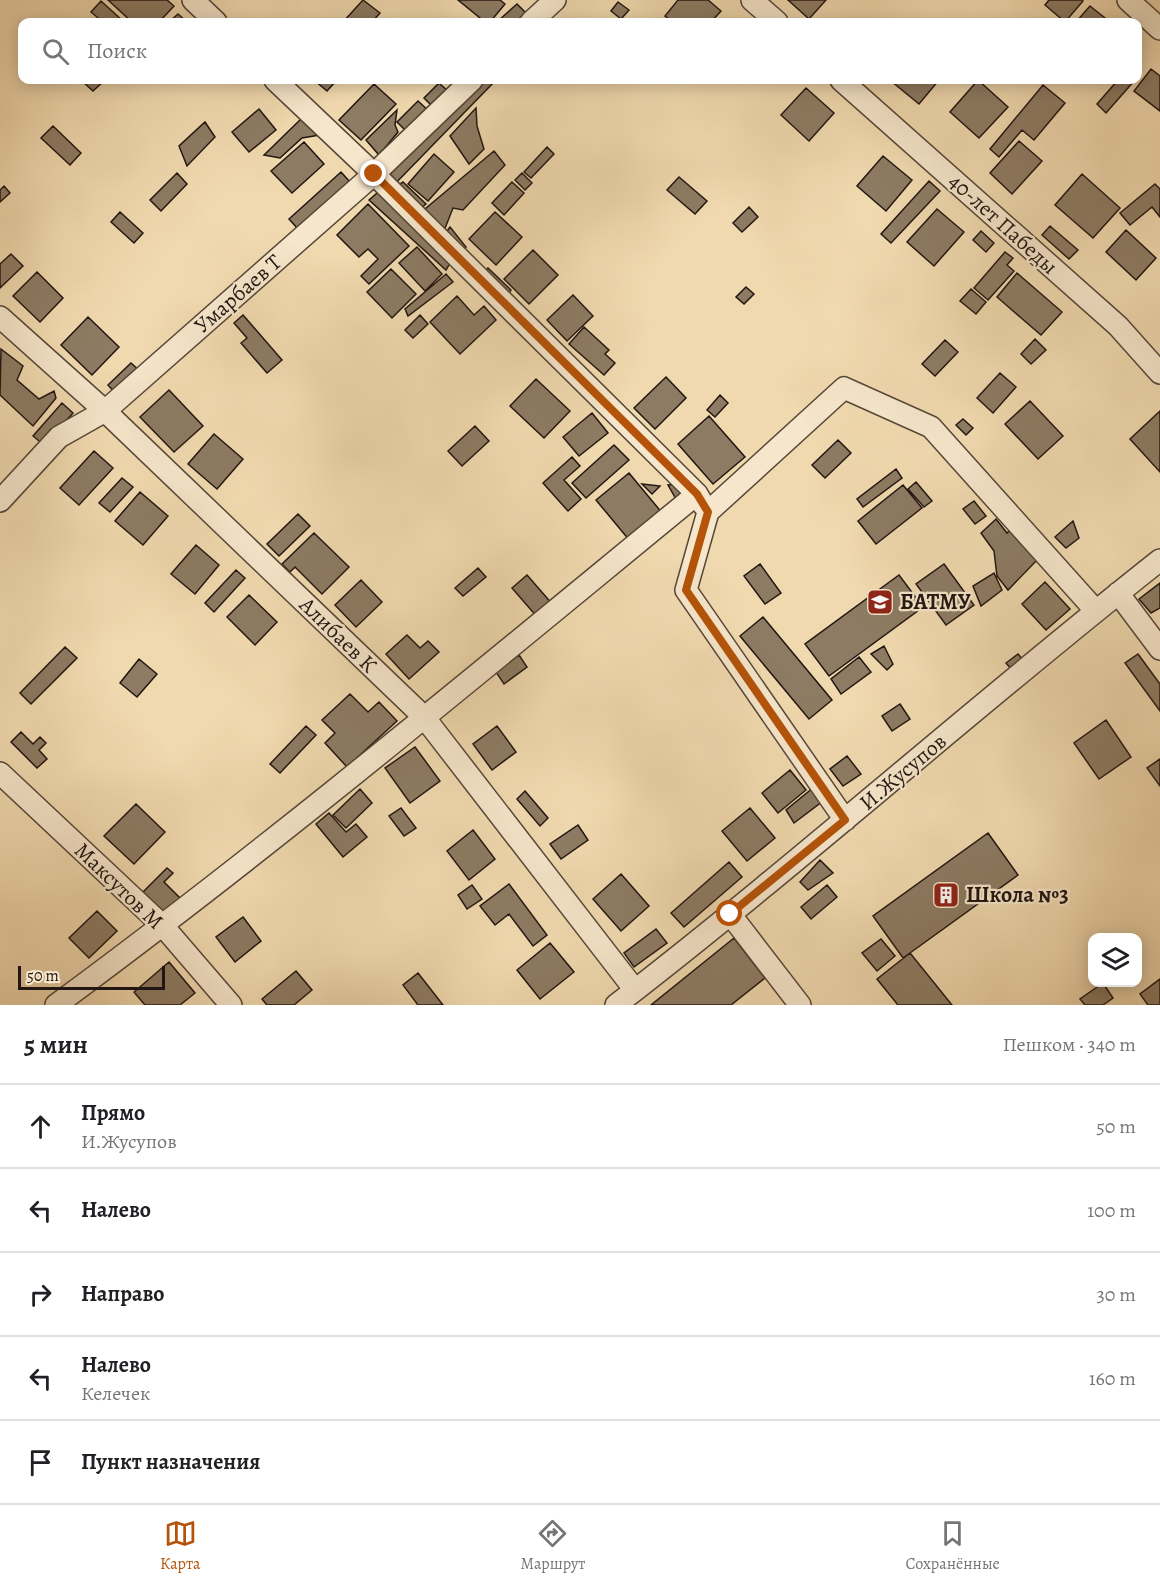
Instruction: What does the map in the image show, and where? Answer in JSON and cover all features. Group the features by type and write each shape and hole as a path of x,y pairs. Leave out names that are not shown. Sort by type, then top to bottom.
{"street":[{"path":"193,0 212,18"},
{"path":"535,18 555,0"},
{"path":"752,0 772,18"},
{"path":"1128,0 1160,29"},
{"path":"279,84 374,174 697,494 708,512"},
{"name":"Умарбаев Т","path":"0,501 59,437 105,411 374,174 468,84"},
{"name":"40-лет Пабеды","path":"845,84 1118,327 1160,374"},
{"name":"Алибаев К","path":"0,317 105,411 424,717 635,990"},
{"path":"845,820 686,590 708,512 844,388 931,427 1096,611"},
{"path":"56,1005 163,926 697,494"},
{"name":"И.Жусупов","path":"616,1005 1160,560"},
{"path":"1118,593 1160,649"},
{"name":"Максутов М","path":"0,773 163,926 231,1005"},
{"path":"730,914 800,1005"}],"building":[{"path":"108,0 167,0 174,6 163,18 128,18"},
{"path":"363,0 380,13 376,18 347,18"},
{"path":"458,0 500,0 505,4 493,18 480,18"},
{"path":"678,0 708,0 721,11 715,18 668,18 665,16"},
{"path":"788,0 826,0 808,18"},
{"path":"1049,0 1083,1 1068,18 1060,18 1045,5"},
{"path":"101,1 120,18 98,18 91,12"},
{"path":"618,2 629,10 622,18 611,11"},
{"path":"517,4 526,13 520,18 501,18"},
{"path":"1090,6 1105,18 1080,18"},
{"path":"1151,69 1160,76 1160,111 1134,91 1142,84"},
{"path":"85,84 101,84 93,91"},
{"path":"319,84 333,84 327,91"},
{"path":"374,84 396,104 361,140 339,120"},
{"path":"438,84 450,93 435,109 424,98"},
{"path":"476,84 492,84 392,187 380,175"},
{"path":"895,84 936,84 919,104"},
{"path":"974,84 982,84 1008,107 979,138 950,112"},
{"path":"1114,84 1131,84 1106,113 1097,104"},
{"path":"1043,85 1065,103 1034,140 1022,130 999,157 990,149"},
{"path":"806,88 834,113 809,141 781,115"},
{"path":"418,101 430,112 409,134 397,122"},
{"path":"476,108 477,126 484,149 469,164 450,136"},
{"path":"259,109 276,130 249,152 232,132"},
{"path":"397,110 395,125 398,132 379,155 366,140"},
{"path":"304,116 320,135 302,138 280,158 264,155"},
{"path":"205,122 215,137 187,166 179,146"},
{"path":"53,126 81,153 70,165 41,138"},
{"path":"1019,141 1042,161 1012,194 990,173"},
{"path":"304,142 324,164 292,193 271,171"},
{"path":"547,147 554,154 531,178 524,172"},
{"path":"494,151 505,165 463,210 453,208 442,236 419,214"},
{"path":"434,154 454,172 428,201 408,184"},
{"path":"883,156 912,180 886,211 857,186"},
{"path":"341,172 350,182 298,229 289,219"},
{"path":"177,173 187,184 161,211 150,200"},
{"path":"522,173 532,183 525,190 515,180"},
{"path":"1082,174 1120,208 1093,238 1055,205"},
{"path":"679,177 707,201 695,214 667,190"},
{"path":"929,181 940,191 891,243 881,234"},
{"path":"403,182 426,204 416,212 392,189"},
{"path":"512,182 524,193 504,215 492,203"},
{"path":"1155,184 1160,189 1160,217 1152,207 1130,225 1120,213"},
{"path":"4,186 10,193 0,202 0,190"},
{"path":"383,188 454,256 446,270 369,200"},
{"path":"368,204 409,246 369,284 361,276 378,259 368,249 359,257 337,235"},
{"path":"749,207 758,217 742,232 733,223"},
{"path":"937,209 964,232 934,266 907,242"},
{"path":"120,212 143,233 134,243 111,222"},
{"path":"495,212 522,237 496,265 469,239"},
{"path":"1050,226 1078,250 1069,259 1042,235"},
{"path":"450,227 466,247 463,253 442,238"},
{"path":"1126,230 1156,258 1136,280 1106,252"},
{"path":"981,231 994,243 986,252 973,240"},
{"path":"417,247 442,274 425,291 399,263"},
{"path":"533,250 558,275 529,304 504,279"},
{"path":"1005,252 1013,258 1007,265 1014,271 988,300 974,288"},
{"path":"11,254 23,266 0,288 0,264"},
{"path":"488,268 511,290 505,299 482,276"},
{"path":"391,269 416,294 392,318 367,292"},
{"path":"37,272 63,298 40,322 13,296"},
{"path":"1017,273 1062,312 1041,335 997,297"},
{"path":"446,274 453,282 408,316 405,309"},
{"path":"746,287 754,294 744,304 736,297"},
{"path":"971,289 986,302 976,314 960,301"},
{"path":"573,295 593,316 567,341 547,320"},
{"path":"457,296 474,315 484,306 496,320 460,354 430,322"},
{"path":"243,315 282,360 267,373 241,343 247,338 234,323"},
{"path":"420,315 428,324 413,338 405,330"},
{"path":"88,317 119,347 92,375 61,345"},
{"path":"584,327 609,350 605,354 615,363 604,375 569,344"},
{"path":"1035,339 1046,350 1031,364 1021,354"},
{"path":"945,340 958,352 935,376 922,364"},
{"path":"1,349 23,366 17,380 39,399 54,391 56,398 33,426 0,395"},
{"path":"131,363 141,372 117,395 108,385"},
{"path":"1000,373 1016,387 993,413 977,398"},
{"path":"666,377 686,398 655,429 634,408"},
{"path":"536,379 570,411 544,438 510,406"},
{"path":"169,390 203,426 174,452 140,417"},
{"path":"720,395 728,403 715,417 707,410"},
{"path":"1030,401 1063,436 1038,459 1005,424"},
{"path":"62,403 73,413 44,445 33,436"},
{"path":"1160,411 1160,472 1130,439"},
{"path":"592,413 608,433 579,456 563,437"},
{"path":"709,416 745,457 713,484 678,444"},
{"path":"963,419 973,428 966,435 956,425"},
{"path":"475,426 489,441 462,466 448,451"},
{"path":"214,434 243,459 217,489 188,464"},
{"path":"838,440 851,453 825,478 812,465"},
{"path":"614,445 629,460 586,498 572,483"},
{"path":"94,451 113,468 79,505 60,488"},
{"path":"572,457 580,466 564,480 581,499 568,511 543,483"},
{"path":"896,469 902,478 863,507 857,499"},
{"path":"629,473 663,514 630,541 596,500"},
{"path":"122,478 133,487 110,512 99,503"},
{"path":"916,482 932,501 924,507 908,489"},
{"path":"642,484 660,486 652,494"},
{"path":"680,484 692,496 680,506 668,485"},
{"path":"903,485 922,508 876,544 858,521"},
{"path":"140,492 168,516 143,545 115,521"},
{"path":"974,501 986,516 975,524 963,509"},
{"path":"298,514 310,526 279,556 267,544"},
{"path":"996,519 1007,533 1014,526 1038,559 1008,590 997,576 994,551 981,533"},
{"path":"1073,521 1079,538 1066,548 1055,537"},
{"path":"314,533 349,567 322,594 295,567 290,572 282,564"},
{"path":"196,545 219,565 195,594 171,574"},
{"path":"760,564 781,593 765,604 744,576"},
{"path":"944,564 974,605 946,625 916,584"},
{"path":"478,568 486,577 463,596 455,588"},
{"path":"236,570 245,578 214,612 205,603"},
{"path":"994,573 1002,590 981,606 973,586"},
{"path":"527,575 553,605 538,618 512,588"},
{"name":"БАТМУ","path":"899,575 923,607 829,676 805,644"},
{"path":"361,580 382,602 356,627 335,605"},
{"path":"1045,582 1070,609 1046,630 1022,604"},
{"path":"1160,583 1160,608 1151,613 1139,599"},
{"path":"249,595 277,622 255,645 227,617"},
{"path":"763,617 832,700 809,719 740,636"},
{"path":"407,635 420,648 428,641 439,652 409,679 386,654"},
{"path":"884,646 893,664 887,670 871,654"},
{"path":"65,647 77,658 31,704 20,693"},
{"path":"1018,654 1023,660 1012,670 1006,663"},
{"path":"1138,654 1160,684 1160,711 1125,663"},
{"path":"519,655 527,667 504,684 496,672"},
{"path":"859,657 871,672 841,694 831,679"},
{"path":"139,659 157,674 137,697 120,683"},
{"path":"350,694 368,712 379,702 397,721 347,767 325,743 335,733 322,720"},
{"path":"900,704 910,719 892,731 882,716"},
{"path":"1106,720 1131,757 1099,779 1074,743"},
{"path":"306,726 316,735 280,773 270,764"},
{"path":"497,726 516,752 492,770 473,744"},
{"path":"21,732 33,744 40,737 46,743 39,750 47,759 37,768 11,742"},
{"path":"415,747 440,781 410,803 385,768"},
{"path":"847,756 861,774 843,786 830,769"},
{"path":"1160,759 1160,786 1147,768"},
{"path":"790,770 806,790 778,813 762,793"},
{"path":"814,787 823,801 794,823 786,810"},
{"path":"360,789 372,803 346,828 333,815"},
{"path":"525,791 548,818 540,826 517,799"},
{"path":"136,804 165,832 134,864 104,836"},
{"path":"401,808 416,828 404,836 389,816"},
{"path":"750,808 775,838 747,861 722,831"},
{"path":"329,813 346,832 356,824 367,837 343,857 316,824"},
{"path":"578,825 588,840 561,859 550,844"},
{"path":"473,830 495,859 469,880 447,851"},
{"name":"Школа №3","path":"988,833 1018,875 903,958 873,916"},
{"path":"820,860 833,873 808,890 800,882"},
{"path":"729,862 742,877 684,927 671,913"},
{"path":"167,868 173,873 164,882 180,898 163,914 142,893"},
{"path":"621,874 649,906 621,931 593,899"},
{"path":"509,884 547,935 533,946 509,914 495,925 480,906"},
{"path":"472,885 482,899 467,909 458,895"},
{"path":"827,885 837,897 811,919 801,907"},
{"path":"97,911 117,931 89,958 69,938"},
{"path":"243,917 261,941 235,962 216,937"},
{"path":"656,929 667,943 634,967 624,953"},
{"path":"734,938 765,978 731,1005 651,1005"},
{"path":"881,939 895,956 877,971 862,953"},
{"path":"550,943 574,972 540,999 517,970"},
{"path":"910,953 952,1005 898,1005 877,979"},
{"path":"169,962 195,993 180,1005 145,1005 134,992"},
{"path":"296,971 312,990 294,1005 267,1005 262,999"},
{"path":"418,973 443,1005 418,1005 403,985"},
{"path":"1160,979 1160,1005 1148,1005 1140,994"},
{"path":"1097,987 1106,987 1113,998 1103,1005 1085,1005 1080,999"}],"place":[{"name":"БАТМУ","path":"880,602"},
{"name":"Школа №3","path":"946,895"}],"route":[{"path":"374,174 697,494 708,512 686,590 845,820 730,914"}]}
